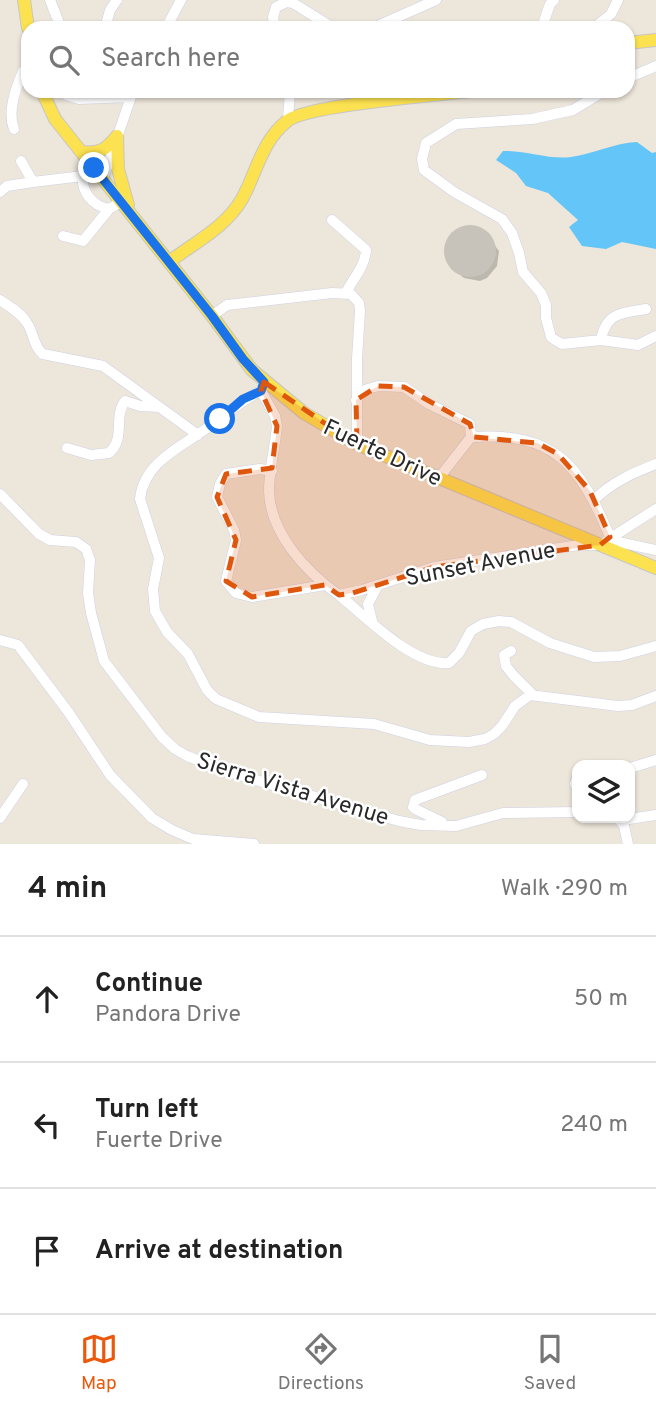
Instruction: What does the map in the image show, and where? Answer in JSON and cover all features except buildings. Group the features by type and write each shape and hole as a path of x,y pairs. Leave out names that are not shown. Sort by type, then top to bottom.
{"main road":[{"path":"24,0 27,21"},
{"path":"635,42 656,40"},
{"name":"Fuerte Drive","path":"45,98 55,119 81,152 88,172 103,179 212,316 262,386 357,444 438,479 605,541 656,568"},
{"path":"169,262 221,223 236,207 262,152 288,119 335,108 415,98"},
{"path":"81,152 96,153 109,147 117,136"},
{"path":"117,136 118,169 132,215"}],"street":[{"path":"50,0 58,21"},
{"path":"107,21 117,0"},
{"path":"170,21 181,0"},
{"path":"389,21 436,0"},
{"path":"544,21 554,0"},
{"path":"602,21 611,14 618,0"},
{"path":"274,21 276,7 287,2 321,21"},
{"path":"635,75 656,66"},
{"path":"15,129 11,121 13,103 21,77"},
{"path":"103,179 131,98"},
{"path":"288,119 290,98"},
{"path":"593,98 573,110 532,119 456,124 426,143 422,159 425,170 437,180 502,219 519,253 523,272 541,293 546,305 551,337 562,344 601,340 638,345 656,336"},
{"path":"21,162 33,182"},
{"path":"0,192 7,186 88,172"},
{"path":"88,172 82,186 99,207 109,209"},
{"path":"63,236 83,241 109,209 121,202"},
{"path":"332,219 366,250 364,264 354,275 346,293"},
{"path":"212,316 227,305 351,294 359,303 360,311 357,444"},
{"path":"0,300 23,317 29,325 38,350 43,354 103,366 198,435"},
{"path":"601,340 605,325 611,318 646,309"},
{"path":"656,646 620,656 594,657 550,643 511,622 499,621 489,622 471,631 454,660 442,663 428,660 410,651 325,585 306,566 277,525 270,501 277,426 262,386 198,435 173,450 144,481 140,499 159,558 153,589 155,611 167,632 195,665 207,690 216,699 259,717 362,723 430,740 468,743 494,734 521,700 533,695 618,706 632,705 656,696"},
{"path":"356,400 365,390 378,386 404,387 429,404 470,424 471,437 438,479"},
{"path":"67,448 91,455 109,453 117,442 119,413 125,401 141,406 159,407"},
{"path":"471,437 537,443 558,454 590,491 605,541 656,509"},
{"path":"594,500 606,488 626,476 656,464"},
{"path":"271,471 260,469 226,474 220,484 217,497 234,530 236,540 226,581 236,593 252,597 325,585"},
{"name":"Sierra Vista Avenue","path":"0,494 39,534 50,540 76,542 86,549 90,560 88,593 91,613 104,661 162,737 187,756 228,772 421,825 456,826 503,813 572,812"},
{"name":"Sunset Avenue","path":"339,595 434,567 605,541 656,550"},
{"path":"372,622 368,604 378,585"},
{"path":"0,640 19,645 110,775 152,818 193,839 254,844"},
{"path":"511,651 504,655 506,666 533,695"},
{"path":"635,766 656,760"},
{"path":"449,825 418,812 413,807 415,800 482,775"},
{"path":"0,818 23,784"},
{"path":"635,819 656,816"},
{"path":"621,823 628,844"}],"highlighted area":[{"path":"264,382 357,445 356,400 378,386 404,387 470,424 474,437 537,443 558,454 590,491 610,537 600,545 434,567 353,593 339,595 325,585 252,597 226,581 236,540 217,497 226,474 272,468 277,426 261,391"}],"water":[{"path":"637,142 652,153 656,152 656,249 622,242 606,249 582,246 569,227 578,220 548,193 526,186 516,173 496,160 503,151 563,158"}],"route":[{"path":"94,168 243,359 264,382 261,391 243,399 220,419"}]}
